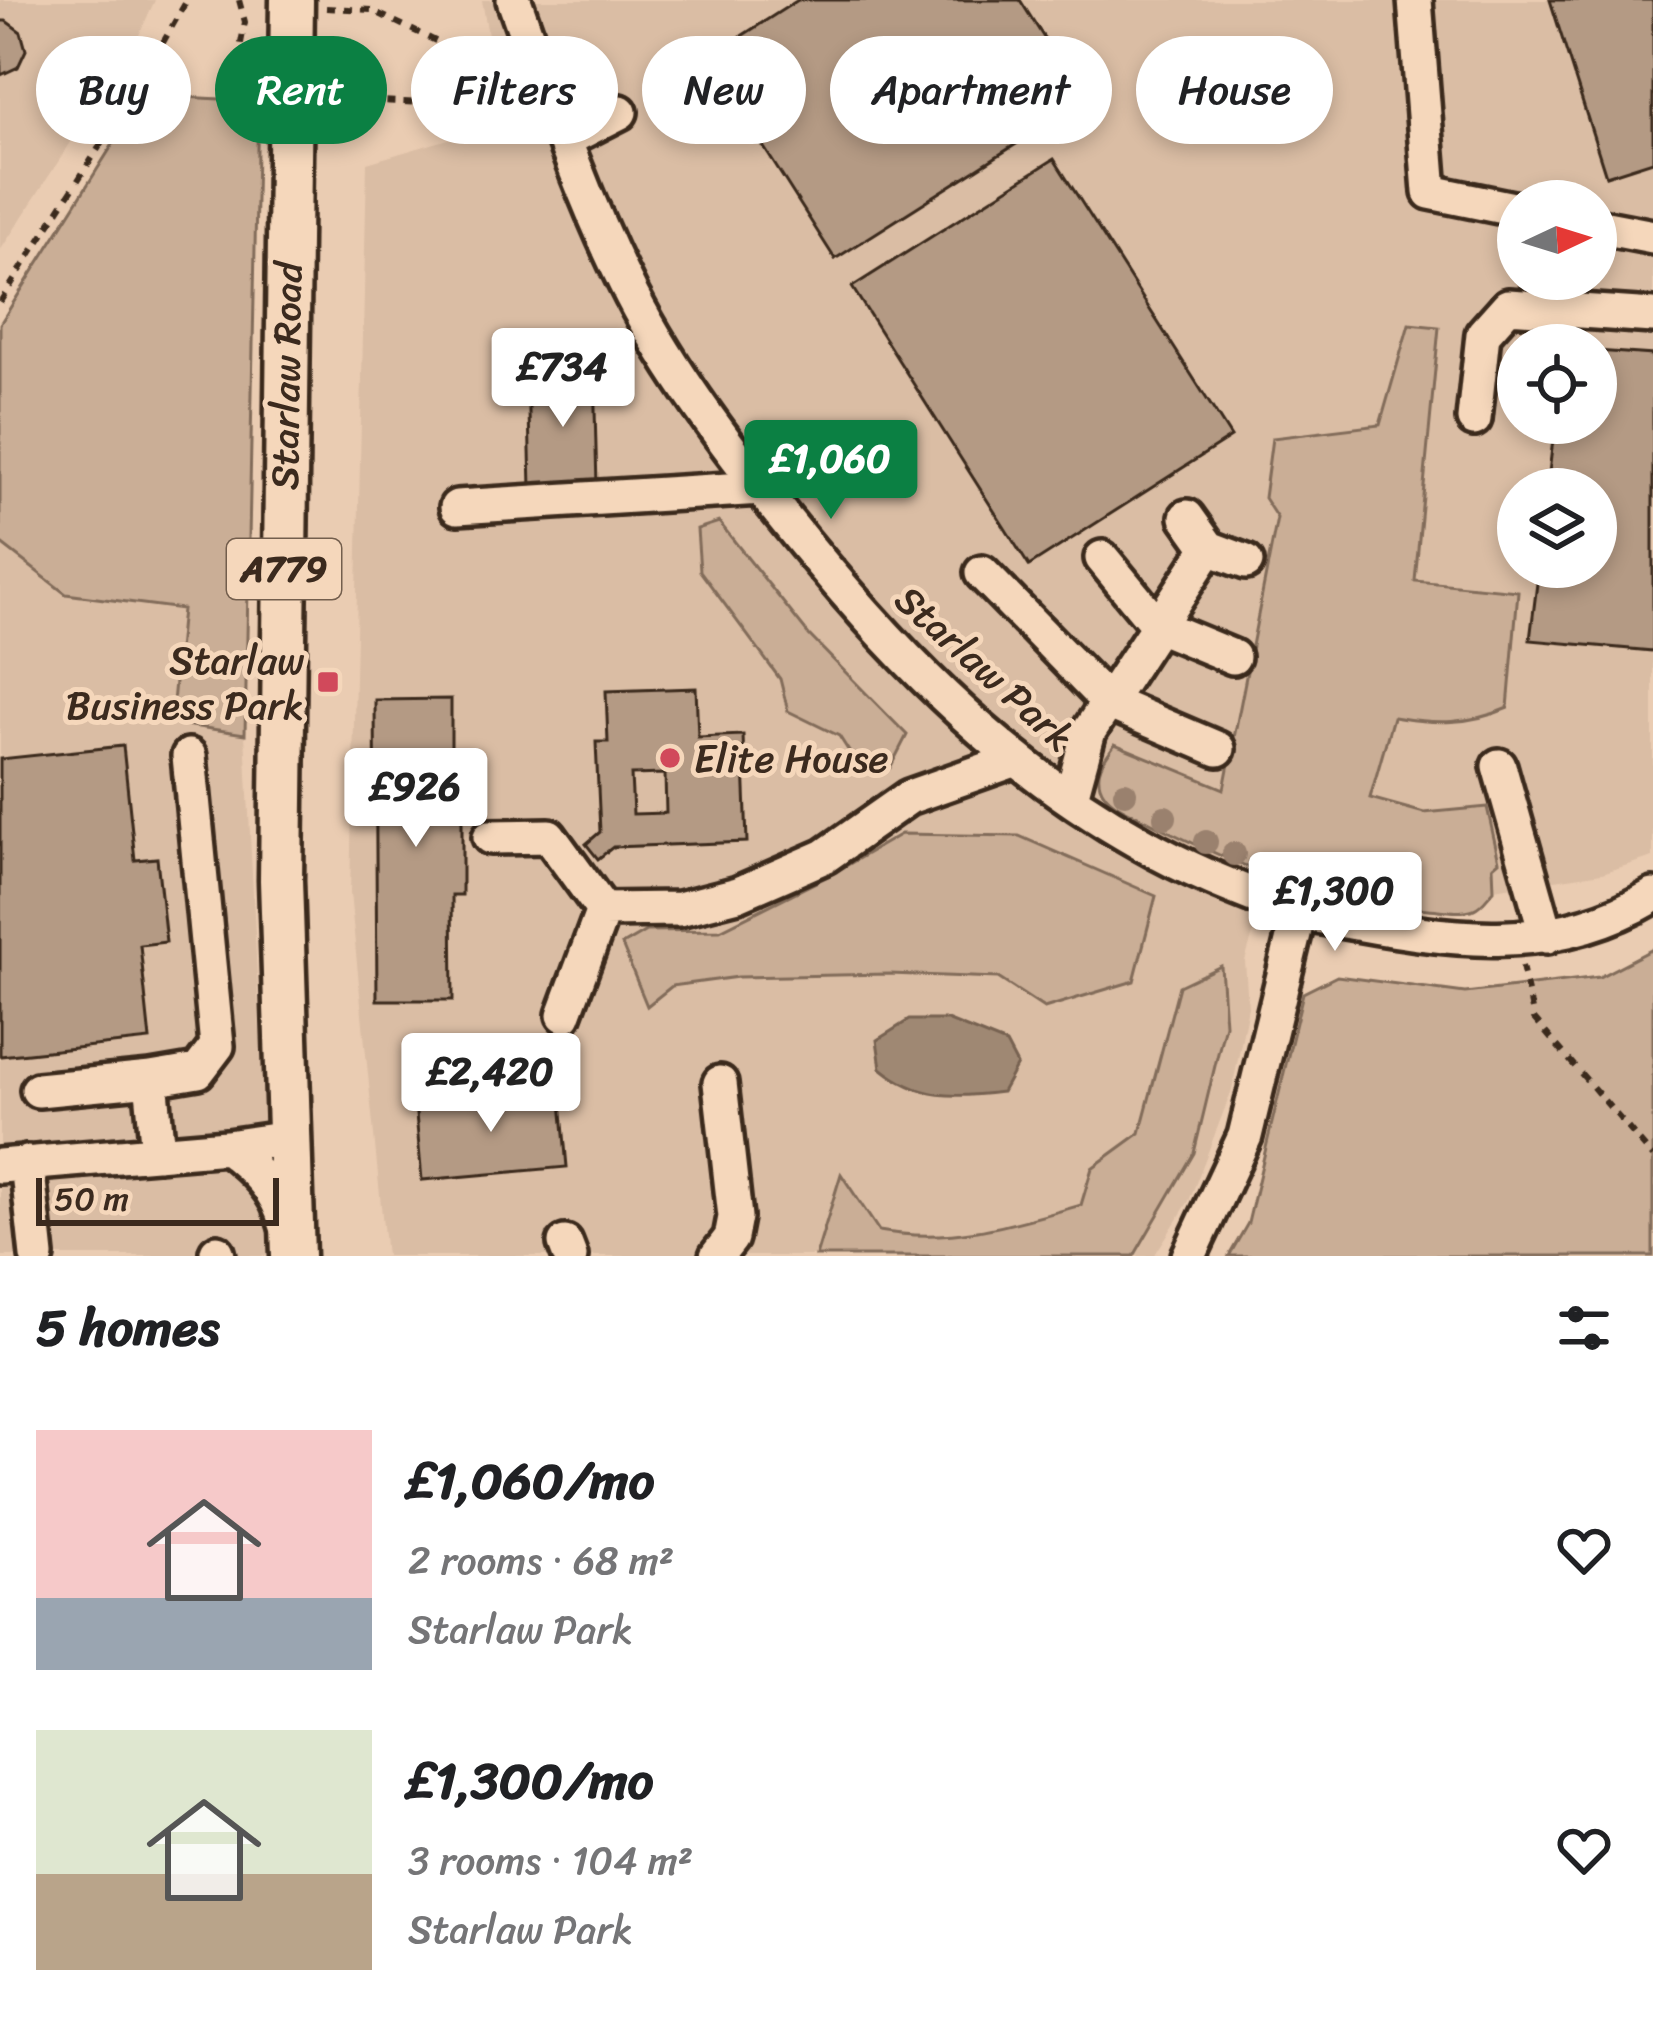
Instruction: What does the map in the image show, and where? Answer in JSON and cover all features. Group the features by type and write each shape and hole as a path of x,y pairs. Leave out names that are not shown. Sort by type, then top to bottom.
{"main road":[{"name":"Starlaw Road","path":"293,1254 281,880 308,4"}],"street":[{"name":"Starlaw Park","path":"514,0 527,36"},
{"path":"1415,0 1420,14 1430,192 1497,206"},
{"name":"Starlaw Park","path":"568,144 633,297 709,418 855,608 1014,760 1139,842 1214,880 1299,913 1423,934 1532,939 1631,909 1653,896"},
{"path":"1617,230 1653,237"},
{"path":"1474,419 1483,334 1508,306 1653,316"},
{"path":"457,507 760,488"},
{"path":"1187,518 1209,548 1246,562"},
{"path":"1070,797 1089,731 1209,548"},
{"path":"1102,557 1158,626 1233,657"},
{"path":"982,573 1108,702 1218,749"},
{"path":"38,1090 198,1071 217,1046 188,756"},
{"path":"603,910 679,909 738,894 825,856 909,797 1014,760"},
{"path":"1499,766 1532,939"},
{"path":"490,837 549,836 603,910"},
{"path":"564,1015 603,910"},
{"path":"1189,1256 1245,1136 1299,913"},
{"path":"152,1079 158,1153"},
{"path":"717,1256 730,1238 734,1217 720,1083"},
{"path":"37,1256 13,1165 289,1138"},
{"path":"227,1147 281,1201 293,1254"}],"path":[{"path":"0,302 140,85 187,0"},
{"path":"239,0 242,36"},
{"path":"308,4 371,10 446,46 467,62 467,80 425,103 387,101"},
{"path":"1532,939 1534,1019 1653,1157"}],"shaded area":[{"path":"0,0 155,0 139,36 36,36 36,144 70,144 0,251"},
{"path":"482,0 1653,0 1653,857 1602,873 1474,892 1278,851 1245,961 1248,1007 1232,1090 1189,1201 1154,1256 386,1256 350,893 367,163 432,144 618,144 618,36 488,36"},
{"path":"191,97 215,99 215,144 257,144 245,734 171,723 182,609 66,594 0,543 0,324 113,144 191,144"},
{"path":"1409,324 1439,327 1415,581 1518,591 1508,708 1452,722 1393,717 1370,798 1424,813 1487,807 1499,861 1493,866 1494,890 1477,908 1463,911 1356,899 1250,868 1121,808 1103,792 1099,779 1102,763 1115,744 1224,789 1277,518 1264,498 1272,438 1380,425"},
{"path":"719,522 809,635 907,735 890,768 859,767 839,736 788,711 780,679 700,571 697,529"},
{"path":"0,543 66,594 183,609 171,722 245,734 271,1256 0,1256"},
{"path":"901,834 1019,836 1156,896 1134,981 1044,1008 998,978 738,977 672,986 647,1006 622,945 646,931 720,930"},
{"path":"1653,949 1653,1256 1229,1256 1248,1223 1303,993 1337,976 1465,993 1599,977"},
{"path":"1221,966 1225,1024 1194,1153 1134,1256 816,1256 841,1174 879,1231 956,1234 1081,1205 1092,1168 1140,1133 1179,986"},
{"path":"909,1020 947,1020 1006,1044 1017,1065 1002,1092 938,1094 910,1086 881,1068 877,1040"}],"building":[{"path":"798,0 1020,0 1043,36 830,36 830,144 1016,144 835,259 762,144 806,144 806,36 742,36"},
{"path":"1550,0 1653,0 1653,161 1606,176"},
{"path":"0,21 21,32 26,50 18,67 1,75"},
{"path":"1054,159 1231,437 1029,566 852,287"},
{"path":"1617,352 1653,355 1653,651 1530,640 1536,588 1617,588 1617,468 1550,468 1552,444 1617,444"},
{"path":"594,370 597,487 531,489 528,372"},
{"name":"Elite House","path":"696,688 698,737 743,735 747,842 613,847 598,859 586,844 600,832 596,742 608,742 606,691","holes":["665,774 666,813 633,814 631,775"]},
{"path":"451,699 451,808 462,808 462,895 452,895 453,1000 377,1000 375,700"},
{"path":"123,746 135,860 157,858 166,942 140,945 150,1040 0,1056 0,759"},
{"path":"560,1091 567,1167 422,1180 415,1103"}],"place":[{"name":"Starlaw Business Park","path":"328,682"},
{"name":"Elite House","path":"670,758"}]}
